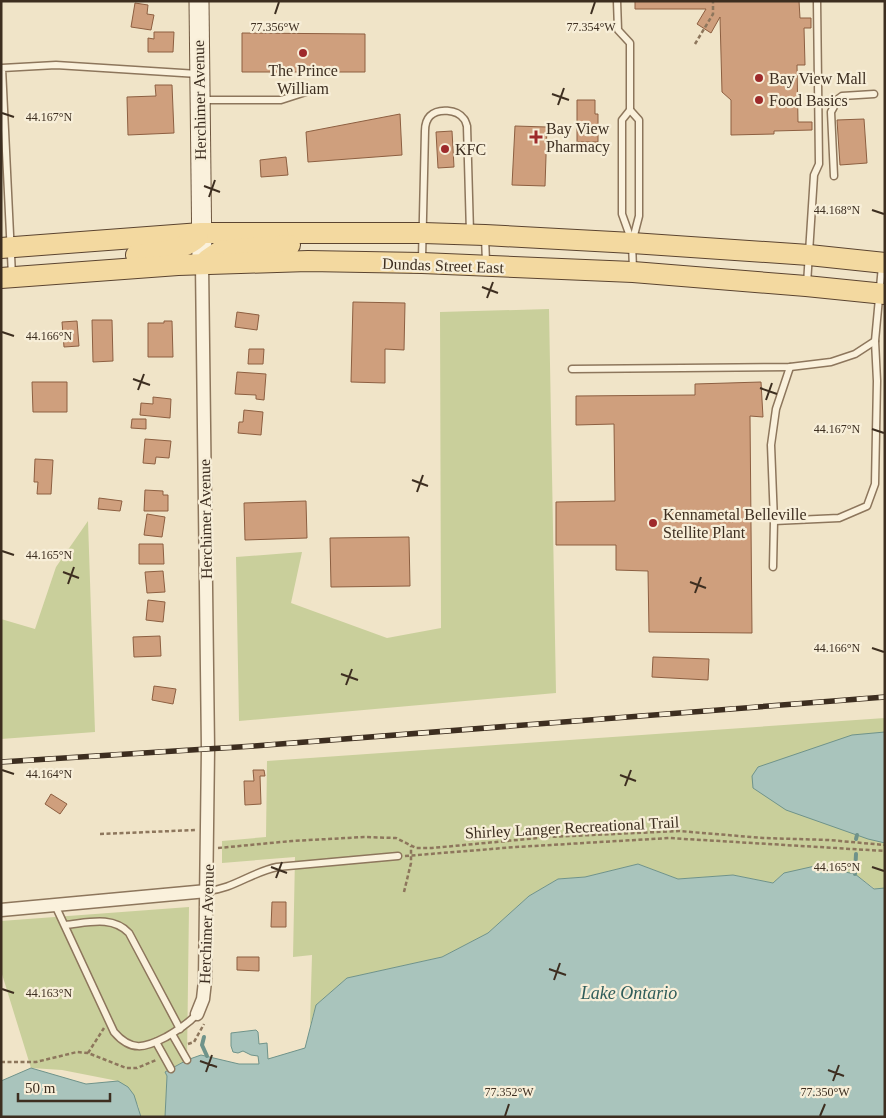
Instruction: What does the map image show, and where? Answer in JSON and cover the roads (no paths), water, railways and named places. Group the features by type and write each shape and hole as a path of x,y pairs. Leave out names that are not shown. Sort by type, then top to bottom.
{"main road":[{"path":"202,264 210,256 220,252 313,244 346,232"},
{"name":"Dundas Street East","path":"6,248 201,233 423,233 477,234 632,243 809,255 884,263"},
{"path":"76,272 92,262 102,259 176,249 187,245 201,233"},
{"name":"Dundas Street East","path":"7,278 202,264 308,262 422,263 633,272 882,294"}],"street":[{"name":"Herchimer Avenue","path":"197,1014 203,998 205,981 208,830 199,1"},
{"path":"1,910 207,891"}],"lane":[{"path":"617,1 618,30 630,43 630,110 638,120 639,216 632,243 633,272"},
{"path":"806,286 814,175 819,164 817,1"},
{"path":"7,278 2,68 56,64 199,74"},
{"path":"199,100 281,100 312,90"},
{"path":"834,176 831,112 838,99 842,96 874,94"},
{"path":"630,110 622,120 622,214 632,243"},
{"path":"422,263 426,121 430,115 436,112 451,111 464,118 467,126 477,234 486,266"},
{"path":"774,521 839,518 867,506 875,484 876,341 884,263"},
{"path":"572,369 790,367 831,362 855,354 876,341"},
{"path":"773,567 772,445 776,409 790,367"},
{"path":"207,891 230,886 258,872 277,867 398,856"},
{"path":"55,905 114,1032 129,1044 140,1046 156,1042 171,1069"},
{"path":"65,925 105,921 115,922 123,926 129,933 180,1029"},
{"name":"Herchimer Avenue","path":"156,1042 180,1029 197,1014"},
{"path":"172,1034 187,1060"}],"water":[{"path":"885,732 885,843 868,839 786,810 753,788 752,776 758,767 852,735"},
{"name":"Lake Ontario","path":"638,864 678,879 733,875 773,883 784,873 815,866 855,874 874,889 885,888 885,1117 165,1117 167,1076 165,1072 201,1055 239,1064 259,1064 258,1056 243,1051 233,1052 231,1033 256,1030 258,1032 259,1044 267,1043 268,1059 305,1048 316,1005 347,978 442,957 488,933 529,896 558,879 585,877"},
{"path":"31,1068 86,1084 118,1081 128,1087 134,1095 141,1117 1,1117 1,1081"}],"waterway":[{"path":"856,839 857,835"},
{"path":"855,874 856,854"},
{"path":"204,1037 202,1045 207,1056"}],"railway":[{"path":"1,762 254,746 885,697"}],"place":[{"name":"The Prince William","path":"303,53"},
{"name":"Bay View Mall","path":"759,78"},
{"name":"Food Basics","path":"759,100"},
{"name":"Bay View Pharmacy","path":"536,137"},
{"name":"KFC","path":"445,149"},
{"name":"Kennametal Belleville Stellite Plant","path":"653,523"}]}
